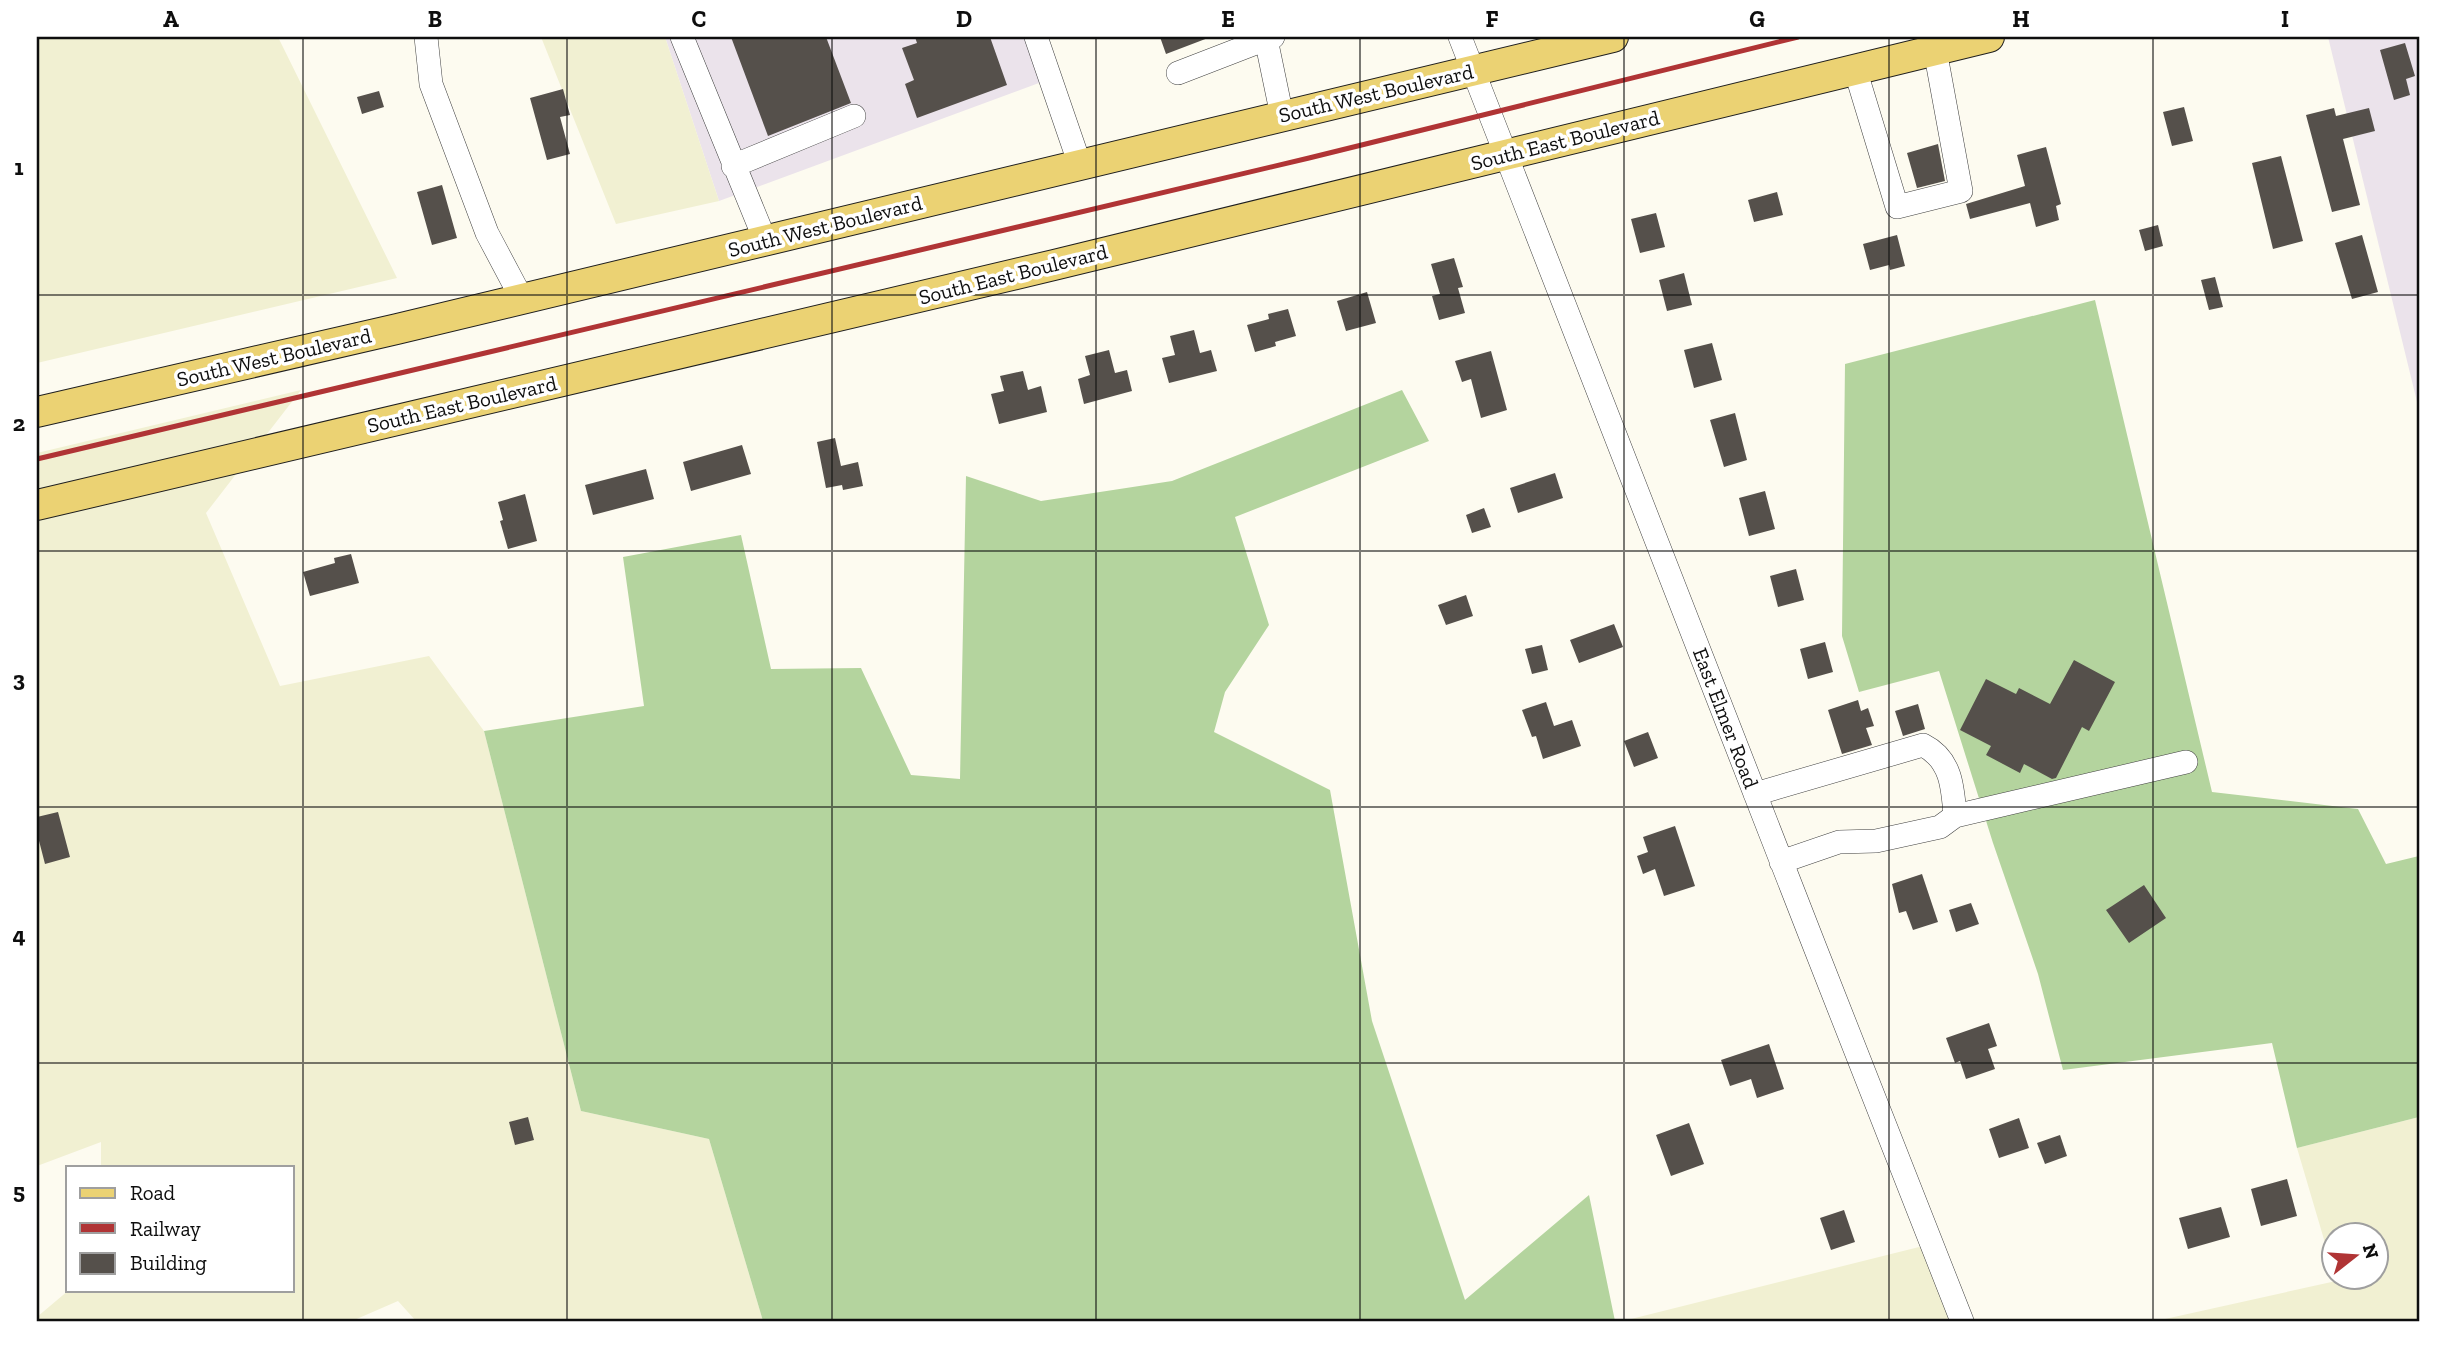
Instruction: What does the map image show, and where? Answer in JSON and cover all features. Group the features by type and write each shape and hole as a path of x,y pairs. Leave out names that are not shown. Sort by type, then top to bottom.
{"main road":[{"name":"South West Boulevard","path":"37,412 522,299 1613,37"},
{"name":"South East Boulevard","path":"37,505 1054,265 1989,37"}],"street":[{"path":"426,37 431,84 486,233 522,299"},
{"path":"682,37 765,240"},
{"path":"1036,37 1080,165"},
{"name":"East Elmer Road","path":"1460,37 1962,1321"},
{"path":"1178,73 1269,38 1282,116"},
{"path":"1855,69 1897,207 1961,191 1935,50"},
{"path":"733,166 854,116"},
{"path":"1755,794 1923,745 1937,752 1953,784 1955,816"},
{"path":"1782,862 1839,842 1876,841 1940,827 1955,816 2186,762"}],"shaded area":[{"path":"665,37 1030,37 1047,80 719,201"},
{"path":"2328,37 2419,37 2419,410"}],"green space":[{"path":"37,37 278,37 397,278 37,363"},
{"path":"541,37 665,37 719,201 616,224"},
{"path":"2095,300 2212,792 2358,809 2386,864 2419,856 2419,1117 2297,1148 2272,1043 2063,1070 2038,974 1939,671 1859,692 1842,636 1845,364"},
{"path":"301,390 206,513 280,686 429,656 484,731 581,1111 709,1139 763,1321 416,1321 398,1301 352,1321 37,1321 37,1317 67,1292 294,1292 294,1166 101,1166 101,1142 37,1166 37,453"},
{"path":"1402,390 1429,441 1235,517 1269,625 1225,692 1214,732 1330,790 1372,1021 1465,1300 1589,1195 1615,1321 763,1321 709,1139 581,1111 484,731 644,706 623,557 741,535 771,669 861,668 911,775 960,779 966,476 1041,501 1172,481"},
{"path":"2419,1117 2419,1321 2156,1321 2320,1285 2320,1292 2390,1292 2390,1222 2320,1222 2320,1226 2297,1148"},
{"path":"1931,1244 1961,1321 1623,1321"}],"building":[{"path":"731,37 826,37 851,103 768,136"},
{"path":"915,37 990,37 1007,85 917,118 905,84 914,80 902,48 917,43"},
{"path":"1160,37 1208,37 1208,38 1166,54"},
{"path":"2405,43 2415,76 2406,79 2410,95 2394,100 2380,50"},
{"path":"563,89 570,115 560,117 570,154 547,160 530,98"},
{"path":"379,91 384,107 362,114 357,97"},
{"path":"2184,107 2193,141 2172,146 2163,112"},
{"path":"2334,108 2336,116 2369,108 2375,131 2343,139 2360,205 2332,212 2306,115"},
{"path":"1938,144 1945,181 1917,188 1907,153"},
{"path":"2046,147 2061,204 2056,206 2059,220 2036,227 2030,203 1970,219 1966,204 2025,186 2017,155"},
{"path":"2281,156 2303,241 2273,249 2252,163"},
{"path":"442,185 457,238 432,245 417,192"},
{"path":"1777,192 1783,215 1754,222 1748,200"},
{"path":"1656,213 1665,247 1640,253 1631,219"},
{"path":"2158,225 2163,246 2145,251 2139,230"},
{"path":"1897,235 1905,266 1890,270 1889,265 1870,270 1863,244"},
{"path":"2362,235 2378,292 2352,299 2335,243"},
{"path":"1454,258 1463,287 1458,288 1465,313 1439,320 1432,296 1440,294 1431,264"},
{"path":"1684,273 1692,305 1667,311 1659,280"},
{"path":"2215,277 2223,307 2209,310 2201,280"},
{"path":"1367,292 1376,323 1346,331 1337,301"},
{"path":"1288,309 1296,336 1255,352 1247,325 1269,319 1268,314"},
{"path":"1194,330 1200,353 1211,350 1217,371 1169,383 1162,358 1175,355 1170,336"},
{"path":"1712,343 1722,380 1694,388 1684,350"},
{"path":"1109,350 1115,373 1127,370 1132,391 1084,404 1078,379 1090,375 1085,356"},
{"path":"1491,351 1507,410 1481,418 1471,379 1462,382 1455,361"},
{"path":"1023,371 1028,390 1041,386 1047,412 999,424 991,394 1004,391 1000,376"},
{"path":"1735,413 1747,460 1724,467 1710,420"},
{"path":"835,438 841,466 858,462 863,486 843,490 842,485 826,488 817,442"},
{"path":"742,445 751,474 691,491 683,462"},
{"path":"646,469 654,499 593,515 585,485"},
{"path":"1555,473 1563,498 1518,513 1510,488"},
{"path":"1765,491 1775,529 1749,536 1739,498"},
{"path":"525,494 537,541 508,549 498,502"},
{"path":"1484,508 1491,527 1472,533 1466,515"},
{"path":"351,554 359,583 310,596 303,572 335,563 334,558"},
{"path":"1796,569 1804,600 1778,607 1770,576"},
{"path":"1466,595 1473,616 1446,625 1438,605"},
{"path":"1614,624 1623,647 1579,663 1570,640"},
{"path":"1825,642 1833,672 1808,679 1800,649"},
{"path":"1542,645 1548,670 1532,674 1525,649"},
{"path":"2074,660 2115,682 2089,731 2082,727 2056,778 2052,779 2024,764 2020,773 1986,755 1991,746 1960,730 1986,679 2016,694 2019,688 2050,704"},
{"path":"1858,700 1861,711 1868,708 1874,726 1866,728 1872,745 1842,754 1828,710"},
{"path":"1546,702 1554,726 1572,720 1581,746 1543,759 1536,736 1532,737 1522,710"},
{"path":"1918,704 1925,729 1903,736 1895,711"},
{"path":"1648,732 1658,758 1634,767 1624,741"},
{"path":"58,812 70,857 45,864 37,833 37,817"},
{"path":"1675,826 1695,886 1664,896 1655,869 1643,874 1637,856 1648,852 1643,837"},
{"path":"1922,874 1938,922 1913,930 1906,911 1899,913 1892,884"},
{"path":"2144,885 2166,918 2129,943 2106,910"},
{"path":"1971,903 1979,924 1956,932 1949,910"},
{"path":"1989,1023 1997,1046 1988,1049 1995,1069 1966,1079 1960,1061 1955,1063 1946,1038"},
{"path":"1769,1044 1784,1089 1757,1098 1751,1079 1730,1086 1721,1060"},
{"path":"528,1117 534,1140 515,1145 509,1122"},
{"path":"2019,1118 2029,1148 1999,1158 1989,1129"},
{"path":"1689,1123 1704,1164 1671,1176 1656,1135"},
{"path":"2060,1135 2067,1156 2045,1164 2037,1143"},
{"path":"2287,1179 2297,1216 2261,1226 2251,1189"},
{"path":"2221,1207 2230,1237 2188,1249 2179,1218"},
{"path":"1844,1210 1855,1242 1831,1250 1820,1218"}],"railway":[{"path":"37,459 1309,158 1798,37"}]}
